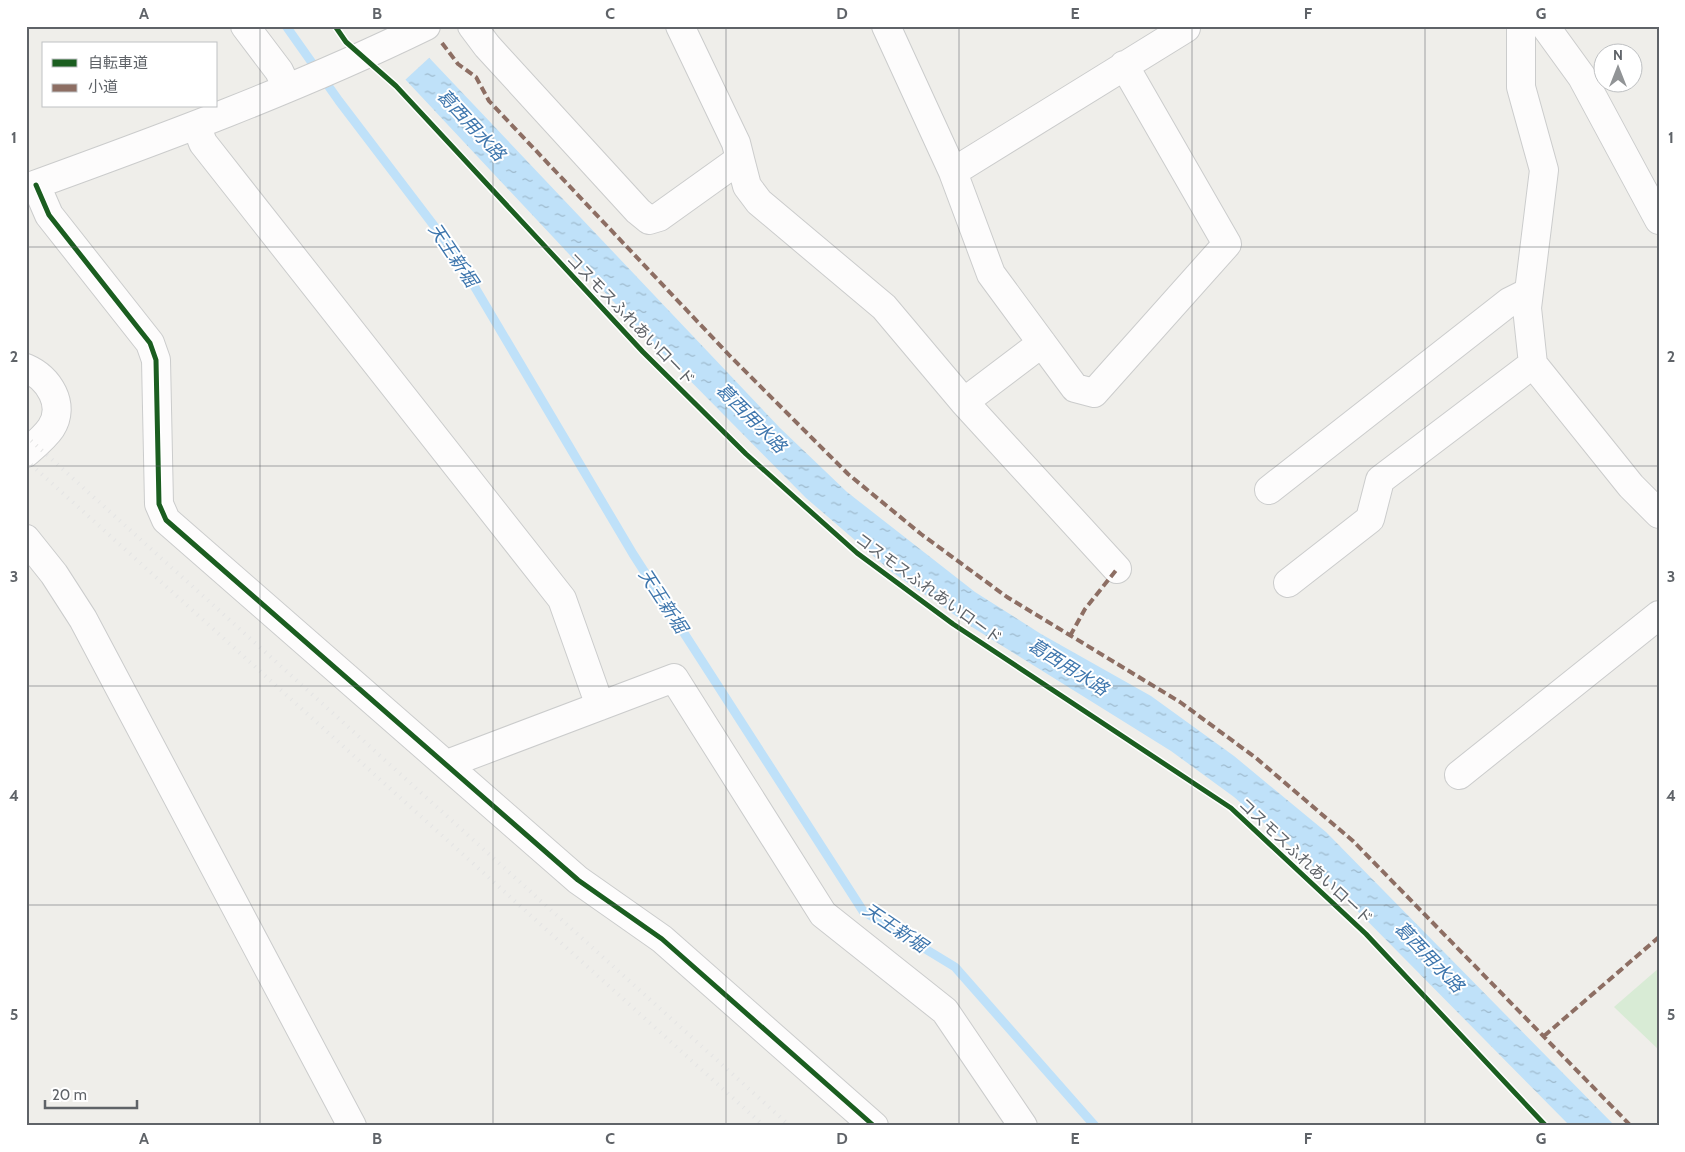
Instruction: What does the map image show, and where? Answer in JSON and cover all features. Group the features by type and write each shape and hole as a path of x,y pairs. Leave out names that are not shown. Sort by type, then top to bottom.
{"street":[{"path":"245,26 279,72 296,84"},
{"path":"472,26 493,53 638,211 649,220 659,217 740,159"},
{"path":"680,26 736,143 747,186 759,202 884,307 964,402 1118,569"},
{"path":"886,26 952,172 992,274 1075,388 1094,393 1227,244 1124,65"},
{"path":"1521,26 1521,87 1544,170 1527,308 1533,364 1631,486 1659,514"},
{"path":"1545,26 1582,77 1659,220"},
{"path":"952,172 1187,27"},
{"path":"419,30 344,64 196,125 31,187 49,215 150,343 156,360 159,504 166,520 578,880 662,939 874,1126"},
{"path":"196,125 203,143 562,599 600,706"},
{"path":"1269,490 1509,302 1529,292"},
{"path":"964,402 1042,343"},
{"path":"1288,582 1370,519 1380,480 1533,364"},
{"path":"26,368 45,380 54,393 57,411 51,428 26,453"},
{"path":"26,539 54,574 84,619 352,1126"},
{"path":"1459,774 1659,614"},
{"path":"447,764 674,678 823,914 946,1012 1023,1126"}],"green space":[{"path":"1659,968 1659,1050 1614,1007"}],"water":[{"name":"葛西用水路","path":"418,46 780,428 847,492 975,592 1041,634 1151,696 1234,756 1326,832 1615,1126 1570,1126 1316,869 1234,797 1171,751 972,627 892,572 806,498 642,332 404,78"}],"pier":[{"path":"365,26 407,26 430,57 404,81"}],"waterway":[{"name":"天王新堀","path":"286,26 339,101 454,252 633,554 863,911 955,967 1095,1126"}],"railway":[{"path":"26,436 790,1126"},
{"path":"26,460 764,1126"}],"marked path":[{"path":"442,43 458,64 476,77 489,101 730,356 848,474 921,534 1007,597 1180,702 1256,758 1353,841 1631,1126"},
{"path":"1070,636 1085,609 1117,569"},
{"path":"1544,1036 1659,937"}],"cycle path":[{"name":"コスモスふれあいロード","path":"335,26 346,42 396,86 643,352 746,454 857,553 953,624 1231,808 1366,934 1546,1126"},
{"path":"36,185 49,215 150,343 156,360 159,504 166,520 578,880 662,939 874,1126"}]}
